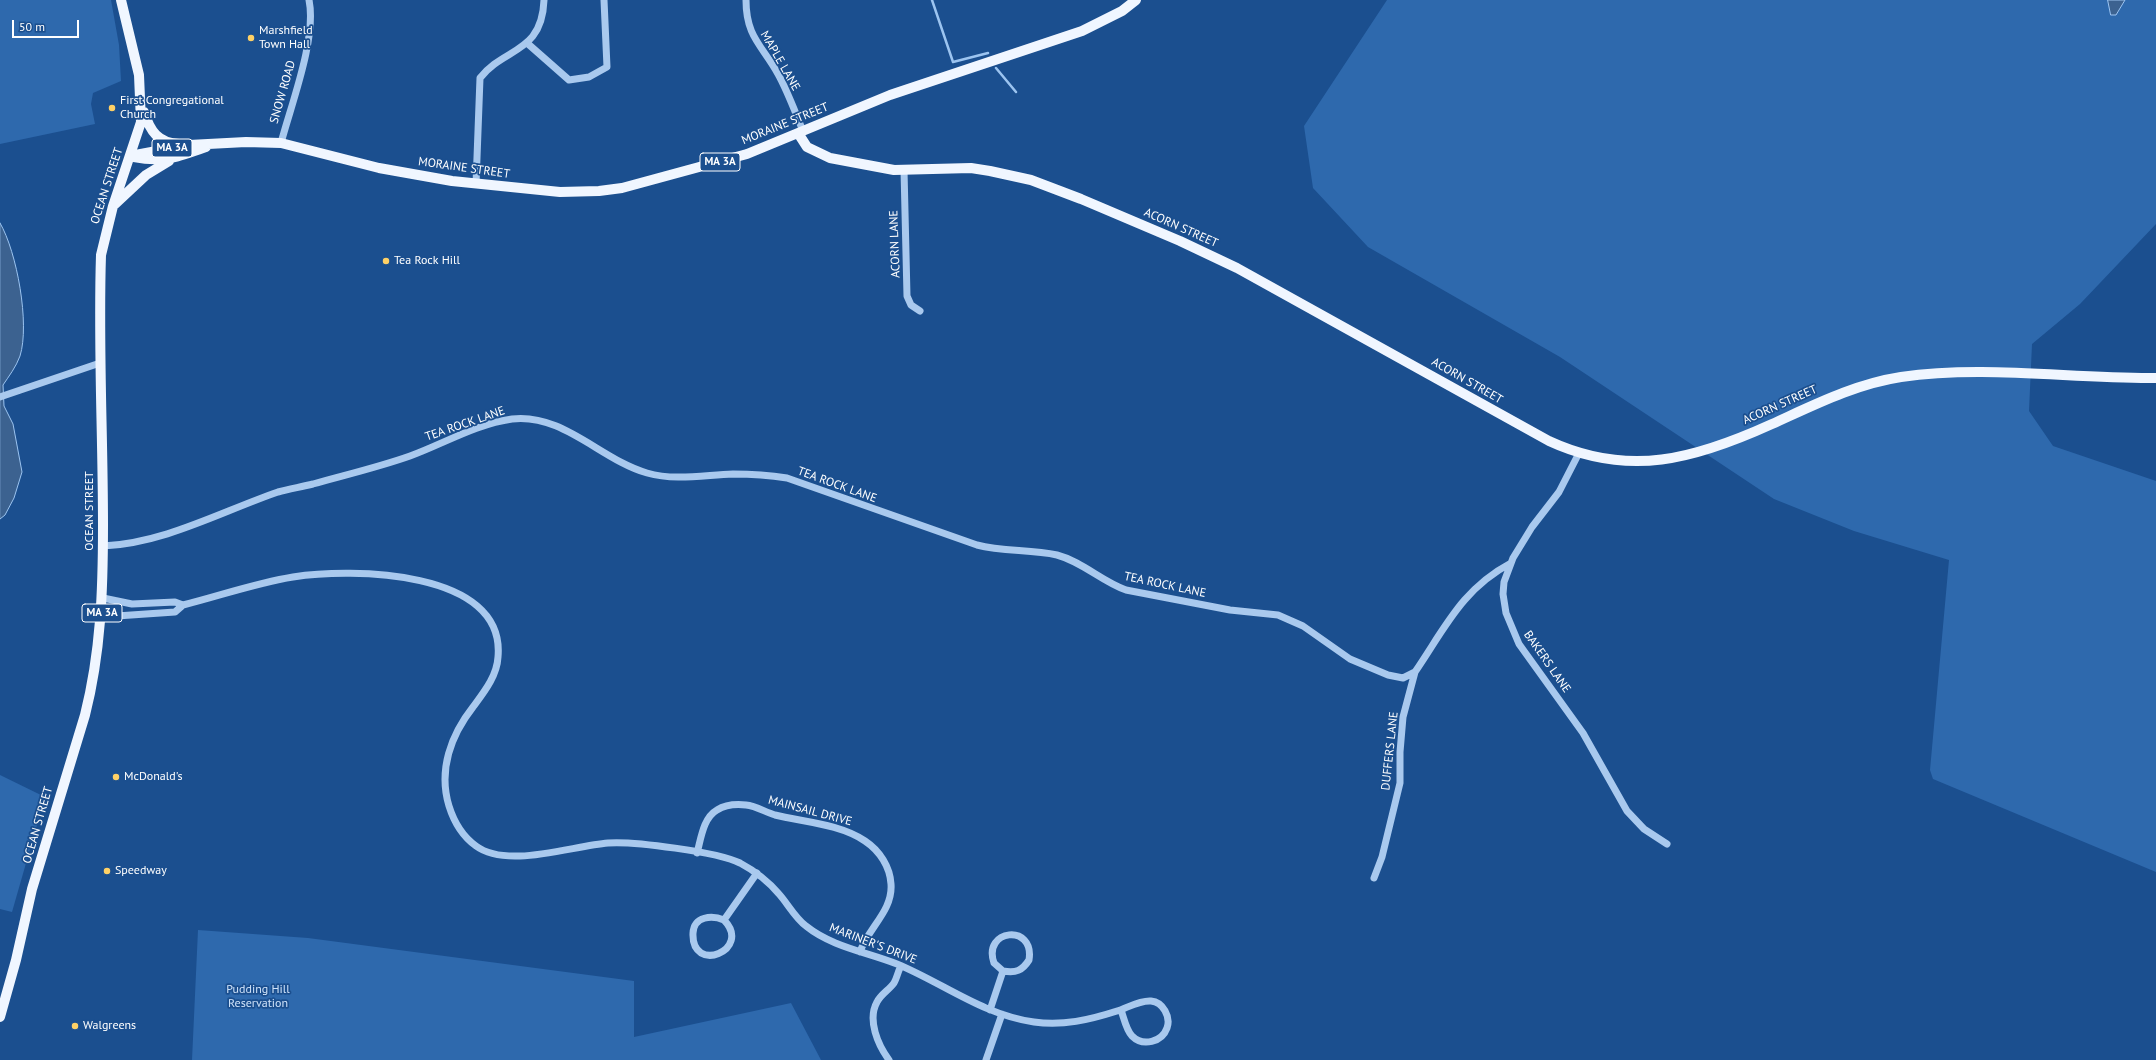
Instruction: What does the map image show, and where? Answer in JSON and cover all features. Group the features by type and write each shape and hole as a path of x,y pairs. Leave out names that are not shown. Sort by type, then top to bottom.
{"main road":[{"name":"OCEAN STREET","path":"1,1012 16,960 32,889 85,715 97,661 103,598 100,363 101,255 113,206 142,122 141,90 122,0"},
{"name":"MORAINE STREET","path":"130,156 189,145 246,142 281,143 379,168 431,178 476,184 560,192 583,192 622,188 747,154 890,95 1082,32 1122,11 1136,0"},
{"path":"141,90 144,112 152,132 164,142 189,145"},
{"name":"ACORN STREET","path":"801,132 807,147 819,154 872,167 904,170 971,168 990,170 1031,180 1081,199 1180,241 1237,268 1422,370 1516,424 1579,453 1625,462 1652,462 1682,457 1734,440 1843,392 1868,384 1902,377 1953,373 1991,373 2156,378"},
{"name":"MORAINE STREET","path":"130,156 158,161 173,159 213,144"},
{"name":"MA 3A","path":"113,206 146,176 173,159"}],"street":[{"name":"SNOW ROAD","path":"281,143 307,47 310,30 309,0"},
{"path":"476,184 480,78 485,71 519,50 527,43 542,19 544,0"},
{"path":"527,43 569,80 589,77 607,67 604,0"},
{"name":"MAPLE LANE","path":"746,0 748,28 778,73 801,132"},
{"name":"ACORN LANE","path":"904,170 907,296 912,305 920,311"},
{"path":"0,397 100,363"},
{"name":"TEA ROCK LANE","path":"103,546 134,544 155,538 281,492 409,456 475,430 504,421 521,419 550,424 570,433 616,460 646,473 663,477 759,474 787,478 993,550 1044,553 1068,559 1091,570 1114,586 1126,590 1230,610 1278,615 1303,626 1350,659 1388,675 1403,678 1415,672"},
{"name":"BAKERS LANE","path":"1579,453 1559,492 1525,537 1511,563 1504,582 1503,594 1506,613 1513,634 1583,733 1627,811 1644,829 1667,844"},
{"path":"1415,672 1460,602 1493,573 1511,563"},
{"name":"MARINER'S DRIVE","path":"183,605 284,578 334,573 397,577 434,584 466,597 485,615 492,625 499,653 497,664 489,685 464,720 451,745 445,772 447,799 455,822 473,844 486,852 497,856 516,856 609,843 634,844 724,857 757,873 775,890 803,924 833,943 901,966 990,1010 1029,1021 1069,1023 1088,1020 1121,1010 1151,1001 1160,1005 1166,1012 1168,1021 1167,1030 1157,1040 1148,1042 1140,1041 1129,1031 1121,1010"},
{"path":"102,617 176,612 183,605 175,602 132,604 103,598"},
{"name":"DUFFERS LANE","path":"1374,878 1382,857 1400,782 1400,752 1403,717 1415,672"},
{"name":"MAINSAIL DRIVE","path":"697,853 704,826 709,817 717,810 738,804 748,805 773,814 842,831 865,841 876,850 885,862 891,885 886,909 864,939 860,952"},
{"path":"724,920 757,873"},
{"path":"716,916 724,920 728,924 732,934 730,944 723,952 716,956 707,955 698,950 693,941 694,929 699,921 706,917 716,916"},
{"path":"1003,935 1018,936 1025,941 1029,947 1029,960 1019,971 1013,973 1004,971 994,963 992,948 996,941 1003,935"},
{"path":"889,1060 881,1049 877,1038 874,1012 877,1001 893,984 901,966"},
{"path":"990,1010 1004,971"},
{"path":"986,1060 1002,1014"}],"green space":[{"path":"0,0 111,0 119,45 121,81 93,93 91,104 95,124 0,144"},
{"path":"1387,0 2156,0 2156,224 2080,304 2032,344 2029,411 2053,446 2156,481 2156,872 1933,779 1930,770 1949,560 1854,531 1774,499 1560,357 1368,247 1313,188 1304,126"},
{"path":"0,775 45,797 12,912 0,909"},
{"name":"Pudding Hill Reservation","path":"198,930 308,938 634,981 634,1037 791,1003 821,1060 192,1060"}],"shaded area":[{"path":"2108,0 2125,0 2116,15 2111,15"},
{"path":"0,223 12,252 20,288 23,308 23,342 20,356 3,385 4,406 13,424 22,472 14,498 5,515 0,519"}],"waterway":[{"path":"932,0 953,62 988,53"},
{"path":"996,68 1016,92"}],"place":[{"name":"Marshfield Town Hall","path":"251,38"},
{"name":"First Congregational Church","path":"112,108"},
{"name":"Tea Rock Hill","path":"386,261"},
{"name":"McDonald's","path":"116,777"},
{"name":"Speedway","path":"107,871"},
{"name":"Walgreens","path":"75,1026"}]}
